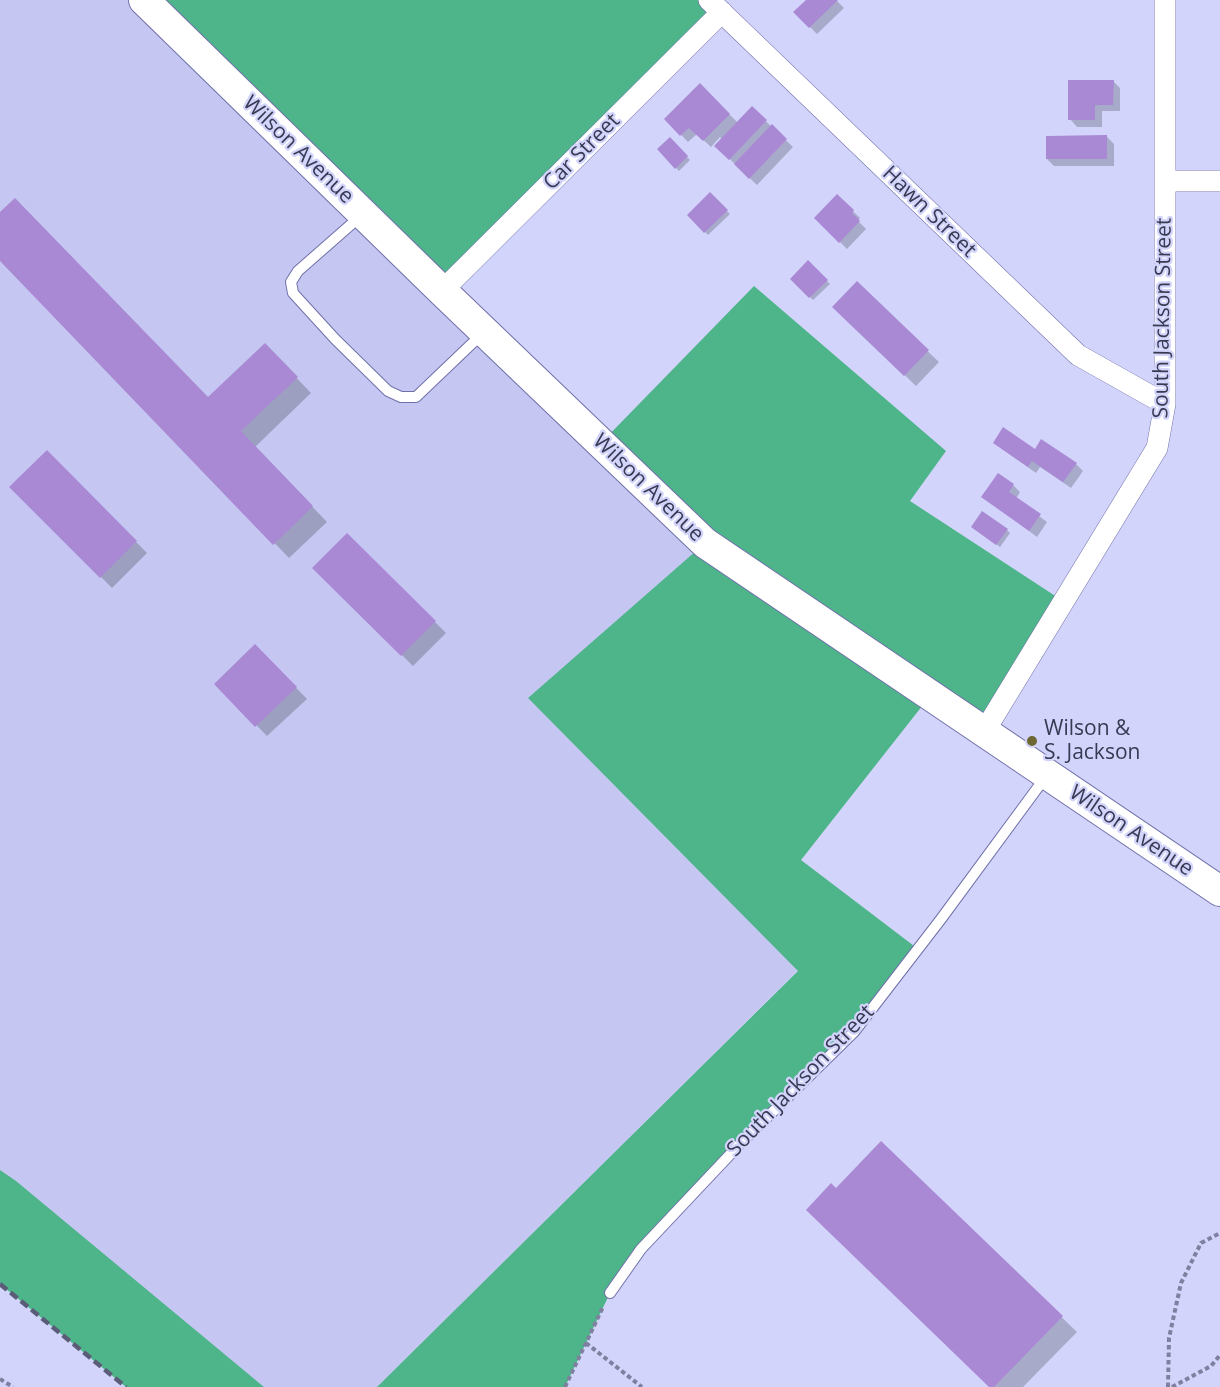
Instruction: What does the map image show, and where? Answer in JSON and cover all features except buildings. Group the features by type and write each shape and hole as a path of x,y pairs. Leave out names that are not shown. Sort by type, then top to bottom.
{"main road":[{"name":"Wilson Avenue","path":"144,0 484,332 705,543 1220,891"}],"street":[{"name":"South Jackson Street","path":"984,732 1157,448 1165,404 1165,0"},
{"name":"Car Street","path":"442,291 715,6"},
{"name":"Hawn Street","path":"715,6 1078,355 1165,404"},
{"path":"1165,181 1220,181"}],"lane":[{"path":"363,214 298,271 291,282 293,293 335,339 388,391 401,397 416,397 484,332"},
{"name":"South Jackson Street","path":"610,1293 641,1249 738,1145 854,1032 1047,775"}],"path":[{"path":"1220,1233 1201,1243 1181,1283 1169,1338 1170,1387 1211,1366 1220,1355"},
{"path":"565,1387 610,1293"},
{"path":"586,1343 642,1387"},
{"path":"0,1379 13,1387"}],"shaded area":[{"path":"0,0 144,0 705,543 528,698 798,970 377,1387 264,1387 0,1170"}],"green space":[{"path":"144,0 709,0 722,12 442,291"},
{"path":"754,286 946,451 910,501 1063,601 984,732 930,696 801,860 918,949 854,1032 739,1145 610,1293 565,1387 377,1387 798,971 528,698 705,543 601,443"},
{"path":"0,1170 264,1387 126,1387 0,1284"}],"railway":[{"path":"0,1284 126,1387"}],"place":[{"name":"Wilson & S. Jackson","path":"1032,741"}]}
